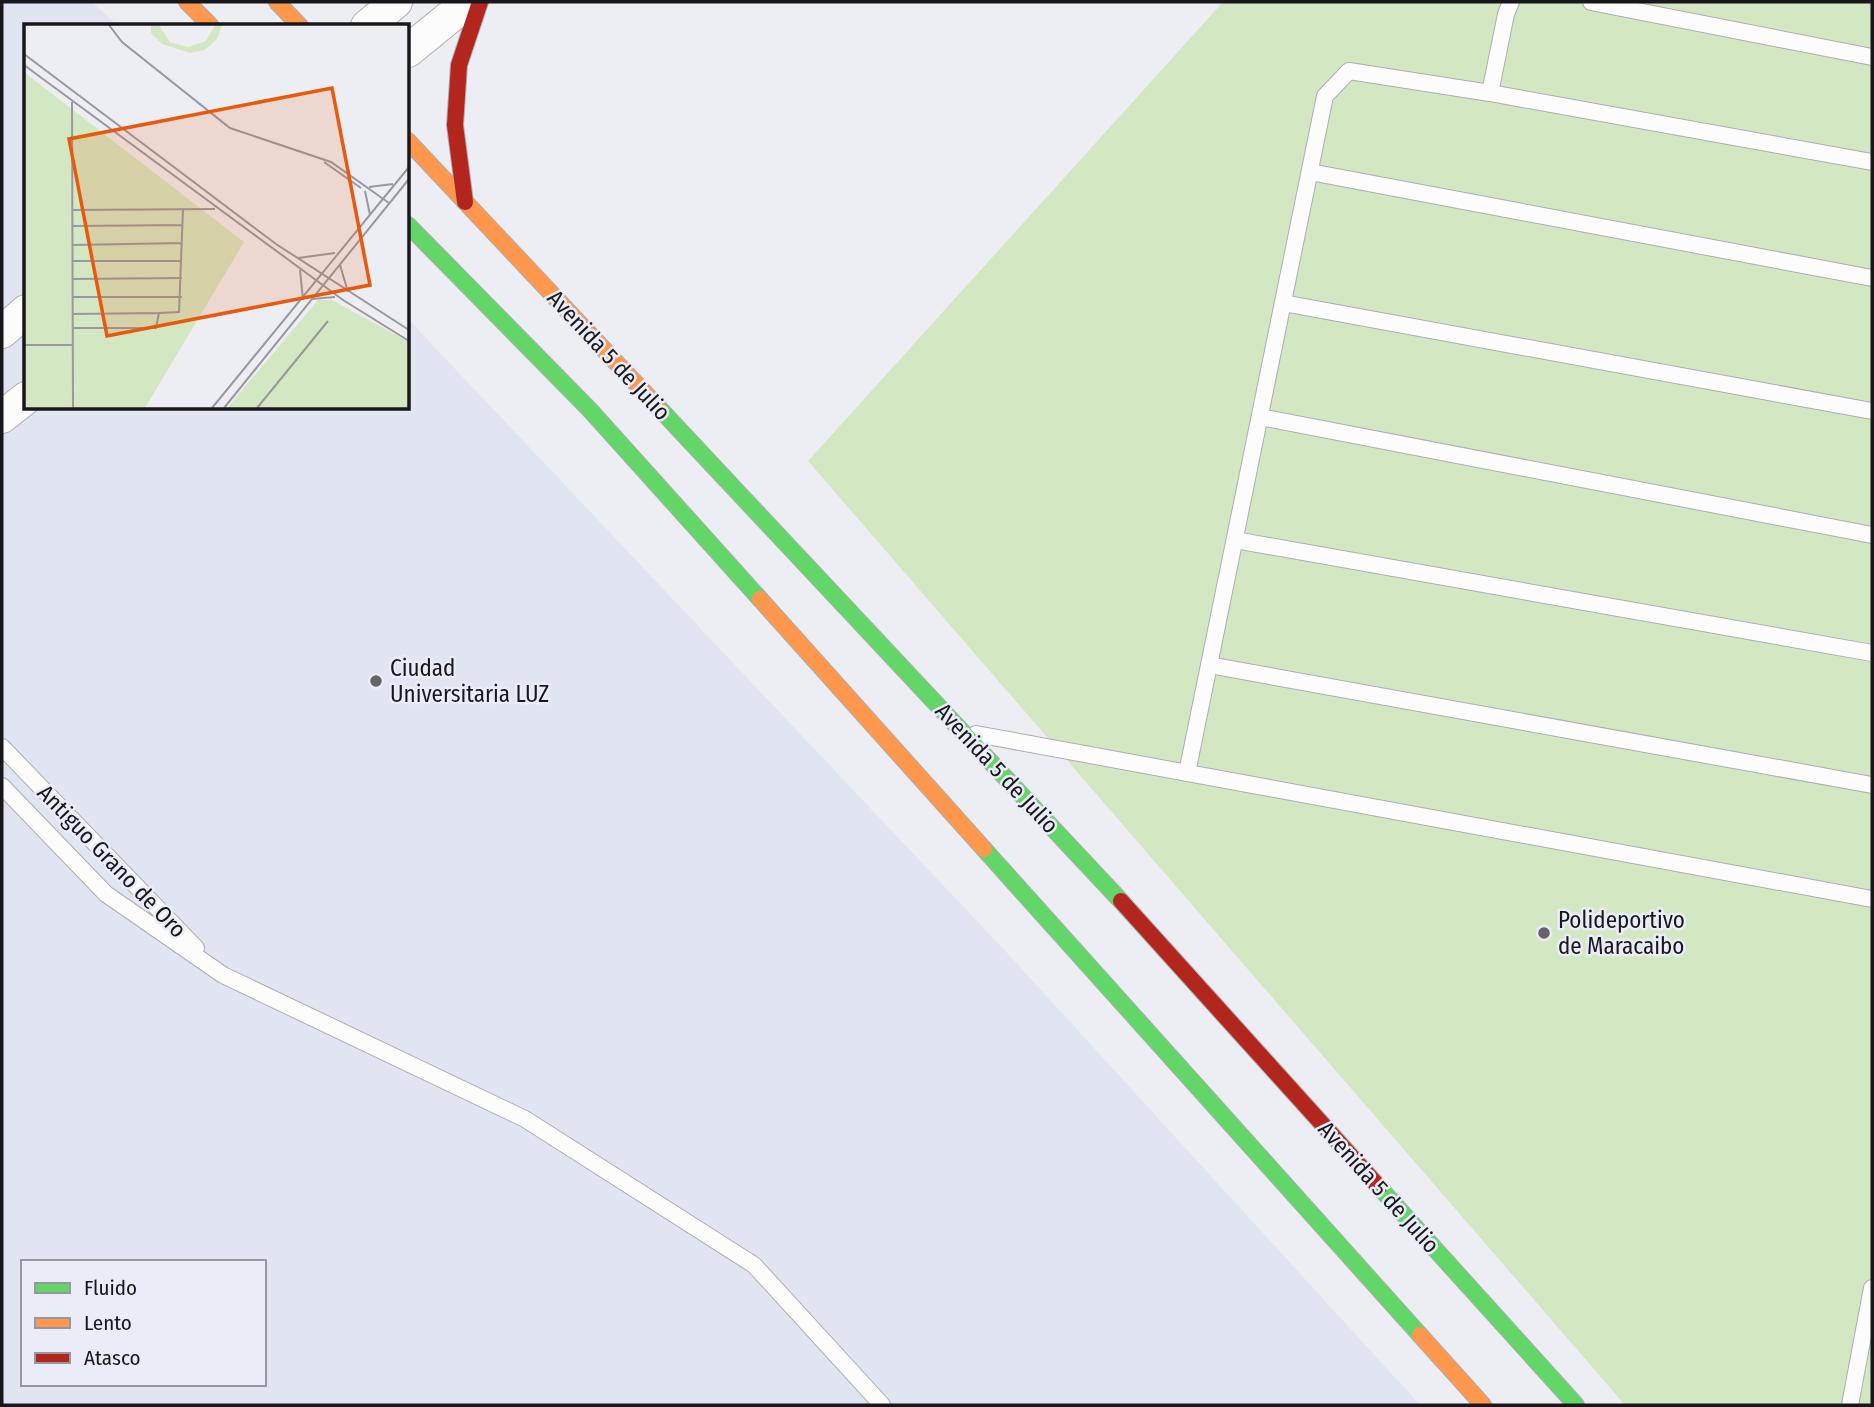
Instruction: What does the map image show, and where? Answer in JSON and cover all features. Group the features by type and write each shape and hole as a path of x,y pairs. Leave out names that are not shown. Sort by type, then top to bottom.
{"main road":[{"path":"187,2 209,24"},
{"path":"277,2 298,24"},
{"path":"465,202 455,125 458,77 480,2"},
{"name":"Avenida 5 de Julio","path":"410,143 1055,829 1576,1405"},
{"path":"410,227 590,410 1483,1405"},
{"path":"434,274 461,279"}],"street":[{"path":"369,24 396,2"},
{"path":"410,49 468,2"},
{"path":"2,332 24,313"},
{"path":"2,416 24,400"}],"lane":[{"path":"1490,93 1506,14 1511,2"},
{"path":"1591,2 1872,57"},
{"path":"1187,773 1325,96 1349,71 1490,93 1872,163"},
{"path":"1310,172 1872,278"},
{"path":"1283,303 1872,411"},
{"path":"1260,417 1872,535"},
{"path":"1235,540 1872,653"},
{"path":"1209,664 1872,785"},
{"path":"964,732 1872,899"},
{"name":"Antiguo Grano de Oro","path":"2,747 223,975"},
{"path":"2,786 106,894 223,975 525,1119 754,1265 882,1405"},
{"path":"1850,1405 1872,1287"}],"shaded area":[{"name":"Ciudad Universitaria LUZ","path":"2,2 92,2 116,24 24,24 24,410 410,410 410,321 1009,955 1420,1405 2,1405"}],"green space":[{"name":"Polideportivo de Maracaibo","path":"1223,2 1872,2 1872,1405 1625,1405 808,461"}],"traffic: fast":[{"path":"410,227 590,410 760,599"},
{"path":"658,407 1121,901"},
{"path":"984,849 1420,1335"},
{"path":"1379,1187 1576,1405"}],"traffic: slow":[{"path":"187,2 209,24"},
{"path":"277,2 298,24"},
{"path":"410,143 658,407"},
{"path":"760,599 984,849"},
{"path":"1420,1335 1483,1405"}],"traffic: jam":[{"path":"465,202 455,125 459,65 480,2"},
{"path":"1121,901 1379,1187"}],"place":[{"name":"Ciudad Universitaria LUZ","path":"376,681"},
{"name":"Polideportivo de Maracaibo","path":"1544,933"}]}
